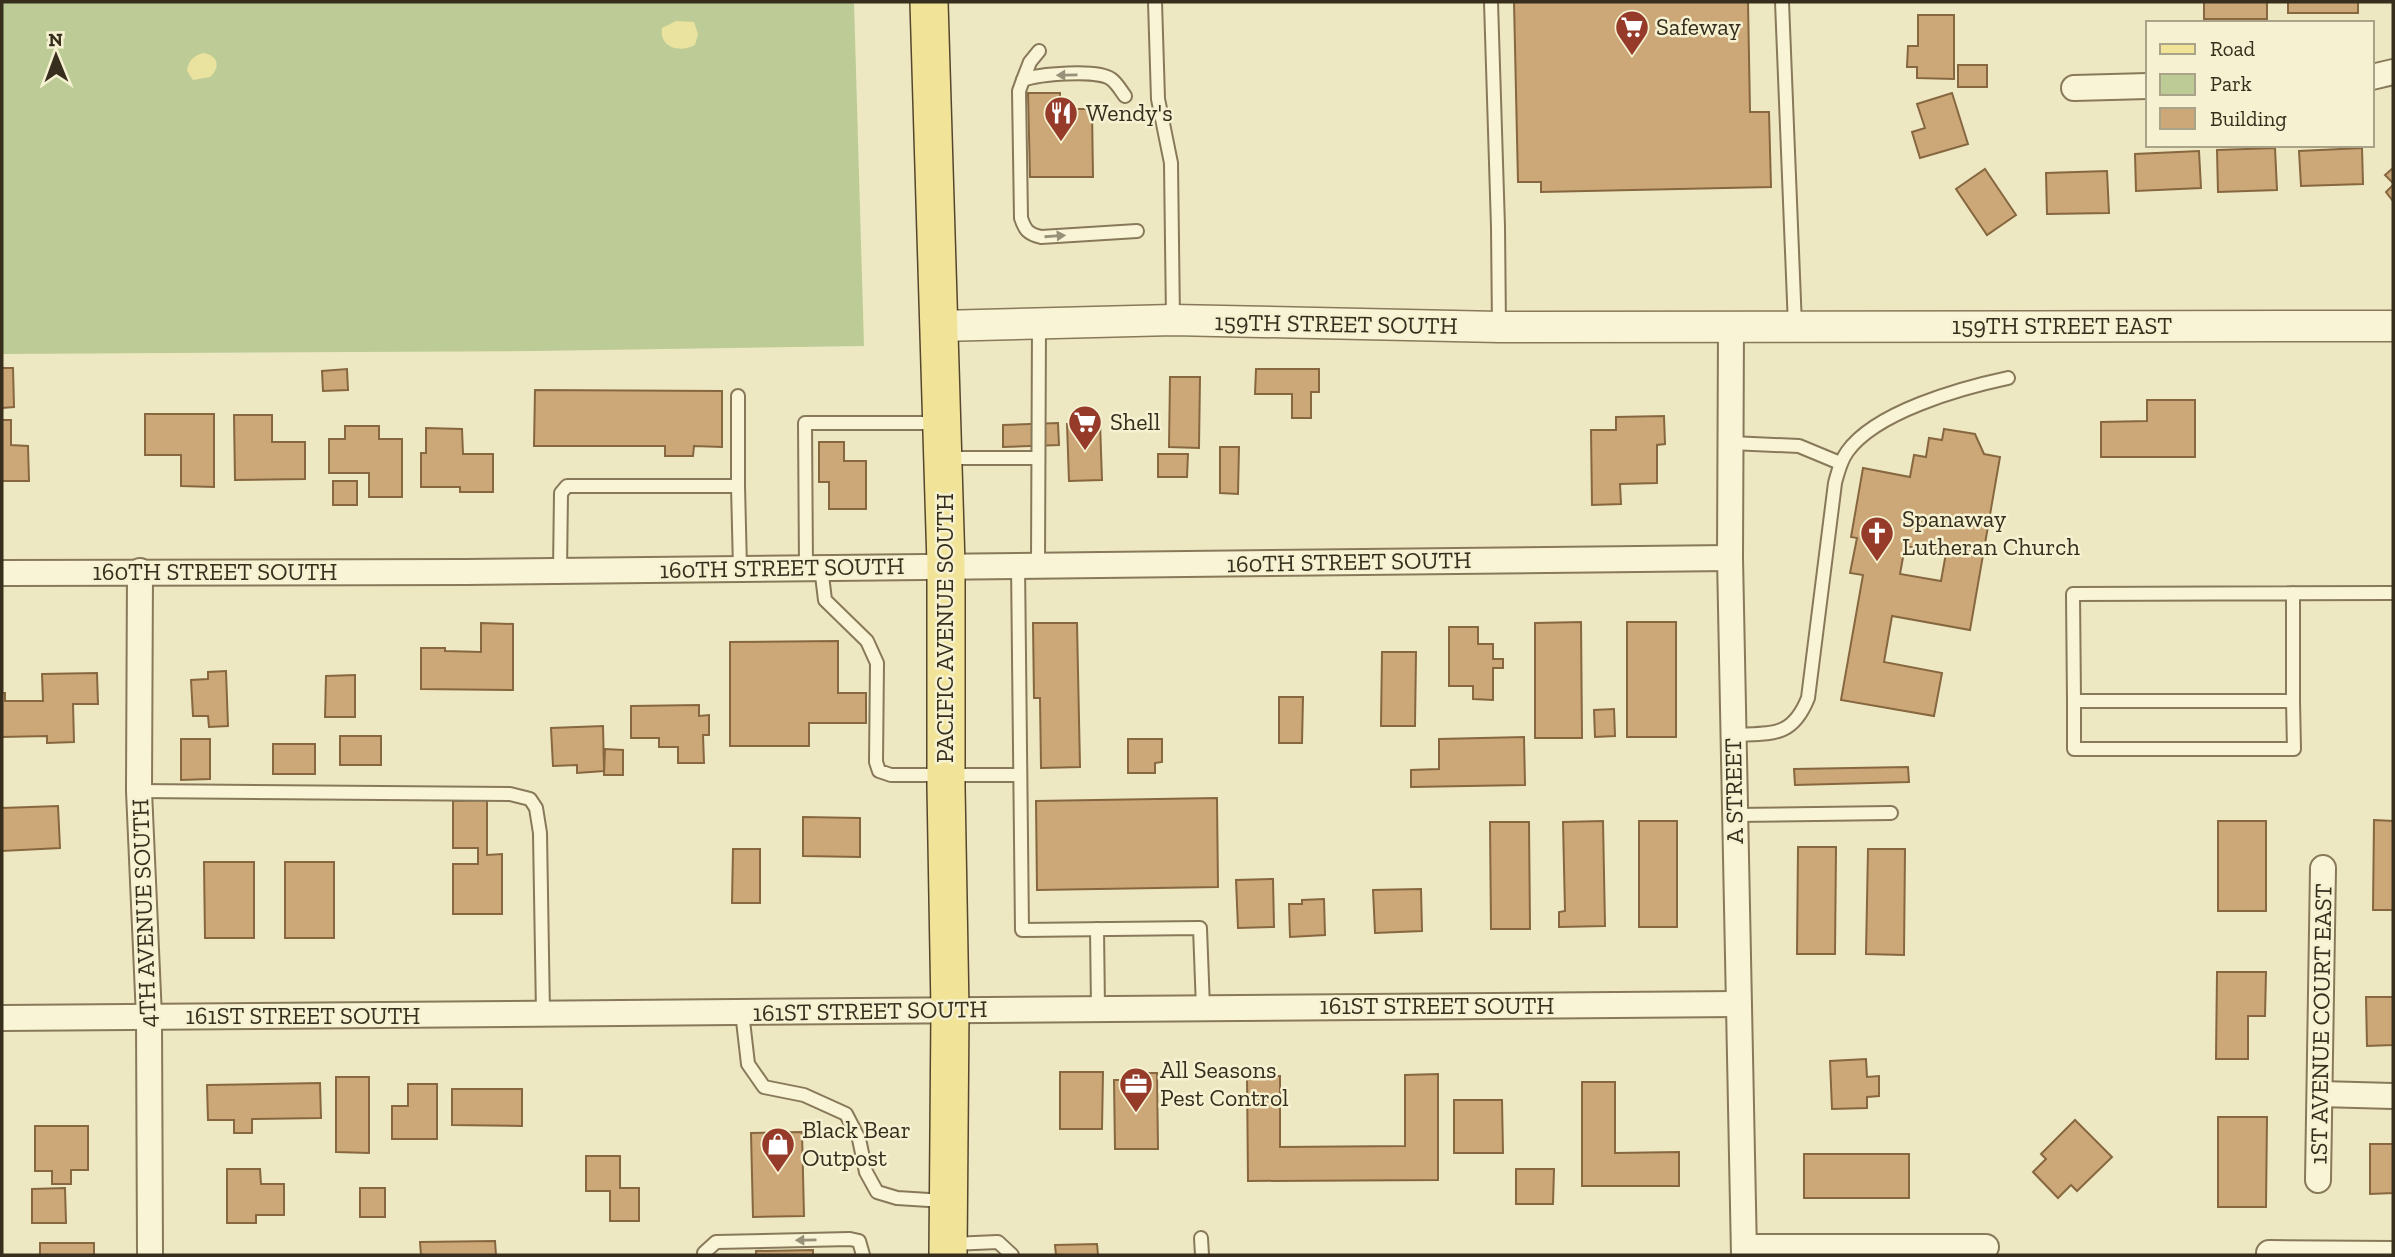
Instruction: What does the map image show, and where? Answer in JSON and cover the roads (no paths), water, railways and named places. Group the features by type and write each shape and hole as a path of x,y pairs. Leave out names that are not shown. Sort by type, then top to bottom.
{"main road":[{"name":"PACIFIC AVENUE SOUTH","path":"929,2 946,565 950,1010 948,1250"}],"street":[{"path":"2374,77 2393,72"},
{"path":"2074,88 2146,86"},
{"name":"159TH STREET SOUTH","path":"940,326 1173,320 1499,327 1731,326"},
{"name":"159TH STREET EAST","path":"1731,326 2393,326"},
{"name":"A STREET","path":"1731,326 1730,558 1744,1251"},
{"name":"160TH STREET SOUTH","path":"2,573 560,571 1730,558"},
{"name":"4TH AVENUE SOUTH","path":"140,571 139,791 149,1017 150,1255"},
{"name":"1ST AVENUE COURT EAST","path":"2318,1180 2323,868"},
{"name":"161ST STREET SOUTH","path":"2,1018 1738,1004"},
{"path":"2320,1094 2393,1096"},
{"path":"1744,1251 1986,1247"},
{"path":"2269,1253 2393,1254"}],"lane":[{"path":"1155,2 1158,99 1171,163 1173,320"},
{"path":"1491,2 1499,327"},
{"path":"1782,2 1795,326"},
{"path":"1039,51 1030,62 1019,91 1021,218 1025,229 1041,237 1137,231"},
{"path":"1023,80 1035,76 1099,74 1111,79 1125,96"},
{"path":"1039,324 1038,458 1028,565 1020,775 1022,930 1200,928 1203,1008"},
{"path":"1733,735 1776,733 1788,728 1801,717 1808,698 1835,482 1840,463 1856,442 1886,420 1952,393 2008,378"},
{"path":"738,396 740,568"},
{"path":"1020,775 891,775 879,771 876,762 877,663 867,641 825,600 813,567 805,423 943,441 1038,458"},
{"path":"1731,443 1799,446 1840,463"},
{"path":"560,571 561,493 567,486 738,486"},
{"path":"2293,593 2294,749 2074,750 2073,594 2293,593 2393,593"},
{"path":"2074,701 2293,701"},
{"path":"139,791 510,794 530,799 536,808 540,833 543,1014"},
{"path":"1735,816 1891,813"},
{"path":"1097,929 1098,1009"},
{"path":"742,1012 748,1064 764,1087 804,1095 846,1114 859,1139 866,1172 877,1192 898,1198 947,1201"},
{"path":"1201,1238 1202,1255"},
{"path":"705,1255 716,1242 850,1239 859,1241 863,1255"},
{"path":"948,1250 998,1242 1012,1255"}],"place":[{"name":"Safeway","path":"1632,57"},
{"name":"Wendy's","path":"1061,143"},
{"name":"Shell","path":"1085,452"},
{"name":"Spanaway Lutheran Church","path":"1877,563"},
{"name":"All Seasons Pest Control","path":"1136,1114"},
{"name":"Black Bear Outpost","path":"778,1174"}]}
